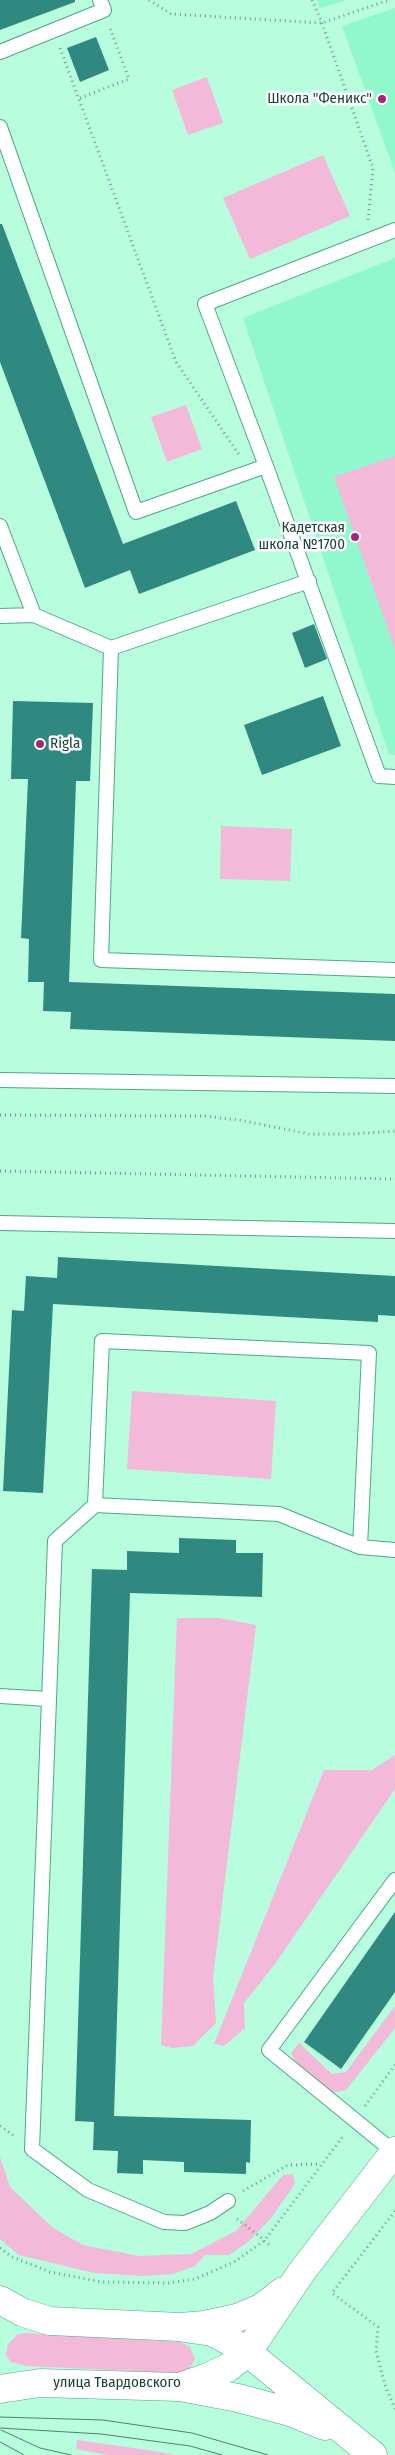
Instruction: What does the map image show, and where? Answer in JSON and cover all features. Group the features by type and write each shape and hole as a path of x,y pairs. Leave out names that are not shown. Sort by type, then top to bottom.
{"main road":[{"name":"улица Твардовского","path":"0,2389 40,2383 180,2387 219,2372 247,2352 303,2270 395,2151"},
{"name":"улица Твардовского","path":"0,2300 24,2313 50,2321 180,2327 231,2320 253,2312 278,2296 303,2270"},
{"path":"180,2327 212,2332 247,2352 365,2449"},
{"path":"180,2387 238,2398 290,2412 324,2426 365,2449"}],"lane":[{"path":"0,52 54,30 102,5"},
{"path":"0,127 136,512 266,466"},
{"path":"395,230 205,304 309,581 379,776 395,777"},
{"path":"0,526 34,615"},
{"path":"0,616 34,615 111,648 309,581"},
{"path":"111,648 101,960 395,970"},
{"path":"0,1080 395,1086"},
{"path":"0,1223 395,1231"},
{"path":"95,1505 102,1341 369,1353 360,1547"},
{"path":"228,2201 210,2213 185,2223 164,2222 88,2190 32,2149 55,1540 95,1505 279,1514 360,1547 395,1550"},
{"path":"0,1696 48,1699"},
{"path":"395,1880 269,2050 395,2151"}],"path":[{"path":"149,0 171,14 322,23 389,0"},
{"path":"312,0 322,23 373,168 366,242"},
{"path":"80,98 129,79 102,5"},
{"path":"54,30 176,362 250,471"},
{"path":"0,1114 204,1116 239,1120 309,1134 353,1134 395,1130"},
{"path":"0,1171 395,1179"},
{"path":"228,2201 288,2165 322,2164"},
{"path":"395,2210 332,2293 378,2327 376,2351 385,2385 395,2409"},
{"path":"238,2220 271,2246"}],"shaded area":[{"path":"317,0 346,0 320,8"},
{"name":"Школа \"Феникс\"","path":"395,8 395,173 342,26"},
{"path":"207,77 223,123 188,135 172,90"},
{"path":"323,155 350,216 250,259 223,198"},
{"name":"Кадетская школа №1700","path":"395,258 395,755 389,755 243,318"},
{"path":"186,405 202,449 167,462 151,417"},
{"path":"395,456 395,649 334,477"},
{"path":"221,826 292,829 290,881 220,879"},
{"path":"132,1391 276,1401 271,1479 127,1469"},
{"path":"177,1618 219,1618 256,1625 213,1978 216,2023 193,2046 172,2048 161,2045"},
{"path":"395,1755 395,1789 275,1964 244,2003 245,2028 224,2046 214,2044 324,1770 372,1770"},
{"path":"395,2006 395,2028 346,2090 331,2093 298,2066 291,2053 299,2043 332,2074 346,2072"},
{"path":"0,2157 10,2187 53,2228 83,2245 139,2256 191,2254 236,2231 283,2175 293,2174 295,2184 271,2218 248,2242 229,2255 205,2255 195,2266 173,2274 143,2276 94,2273 19,2255 0,2239"},
{"path":"25,2333 180,2342 190,2347 195,2359 189,2370 178,2373 26,2366 11,2362 6,2355 8,2344 17,2335"},
{"path":"77,2440 174,2455 107,2455 76,2449"}],"building":[{"path":"0,0 75,0 75,2 0,30"},
{"path":"96,37 109,70 80,82 67,48"},
{"path":"0,224 2,224 123,544 236,501 255,550 139,594 130,570 85,588 0,362"},
{"path":"314,624 327,659 305,668 292,633"},
{"path":"323,696 341,746 262,775 244,725"},
{"path":"13,701 93,703 90,781 76,781 69,982 395,994 395,1041 70,1029 71,1012 43,1011 44,982 28,982 29,939 21,938 28,779 11,779"},
{"path":"58,1257 395,1276 395,1316 378,1315 378,1322 53,1304 43,1493 3,1491 12,1310 24,1311 26,1276 57,1278"},
{"path":"179,1538 236,1540 236,1553 263,1553 262,1597 130,1593 114,2116 251,2120 250,2163 246,2162 246,2174 184,2172 184,2162 143,2160 143,2174 117,2173 118,2151 93,2150 94,2122 75,2121 92,1569 127,1570 127,1551 179,1553"},
{"path":"395,1912 395,1992 341,2069 304,2042"}],"tram line":[{"path":"0,2417 103,2420 192,2433 268,2455"},
{"path":"0,2428 101,2434 190,2446 222,2455"},
{"path":"1,2430 40,2448 71,2455"},
{"path":"0,2442 24,2455"}],"place":[{"name":"Школа \"Феникс\"","path":"382,99"},
{"name":"Кадетская школа №1700","path":"355,537"},
{"name":"Rigla","path":"40,744"}]}
